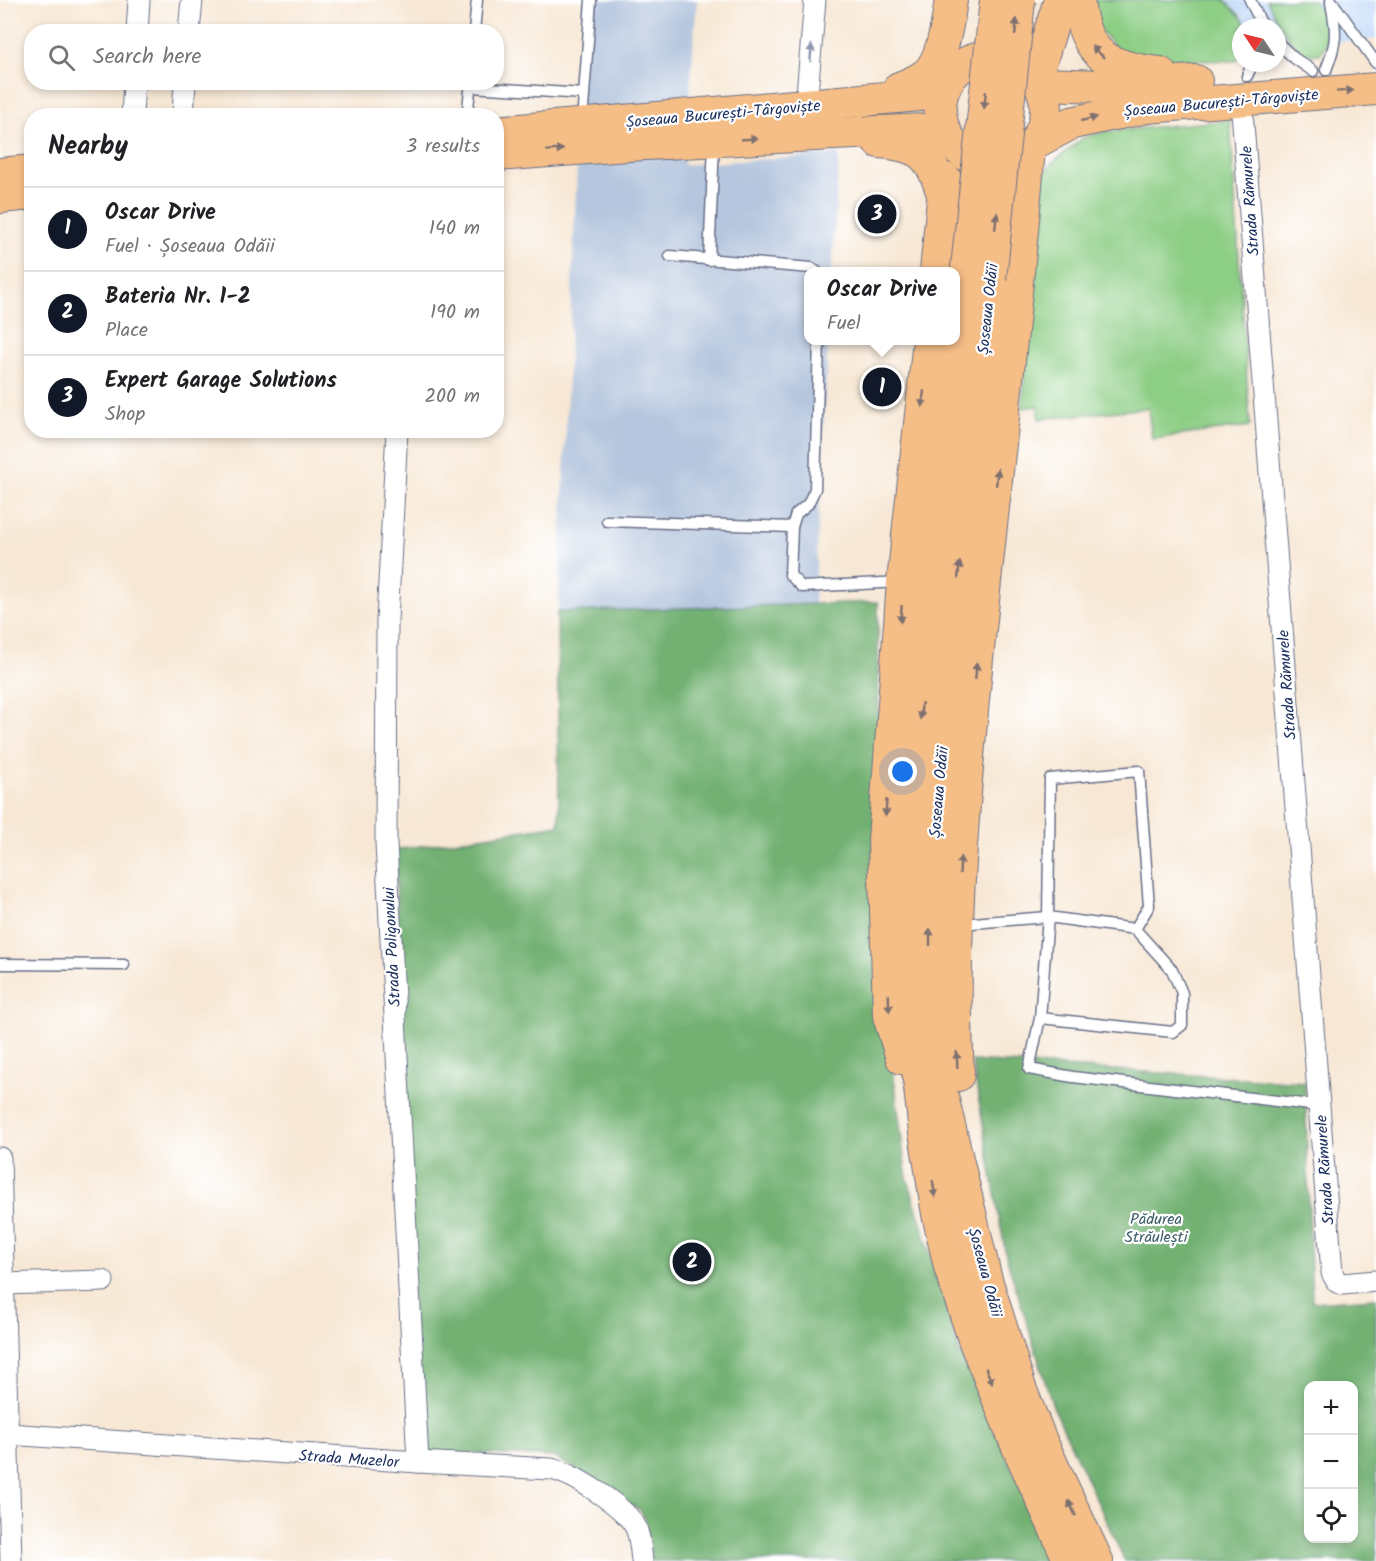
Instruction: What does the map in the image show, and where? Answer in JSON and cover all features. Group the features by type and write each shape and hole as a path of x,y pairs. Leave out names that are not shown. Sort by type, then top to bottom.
{"main road":[{"path":"812,106 902,87 926,75 946,35 951,0"},
{"path":"944,198 947,136 940,113 942,93 949,79 961,0"},
{"name":"Șoseaua Odăii","path":"960,315 996,0"},
{"name":"Șoseaua Odăii","path":"1019,0 964,276 941,751 930,909 929,981 937,1075 985,1276 1020,1388 1041,1441 1097,1561"},
{"path":"1039,80 1060,0"},
{"path":"1078,0 1085,34 1093,48 1105,58 1146,71 1215,79"},
{"path":"947,136 960,150 972,158 987,162 1002,162 1017,157 1033,145 1043,129 1047,114 1046,99 1039,80 1026,66 1014,59 988,55 968,62 949,79"},
{"name":"Șoseaua București-Târgoviște","path":"1033,145 1072,123 1147,106 1247,79 1376,65"},
{"name":"Șoseaua București-Târgoviște","path":"504,130 583,110 812,106 921,96 949,79"},
{"name":"Șoseaua București-Târgoviște","path":"1039,80 1102,86 1247,79 1376,89"},
{"name":"Șoseaua București-Târgoviște","path":"504,154 714,140 926,130 947,136"},
{"path":"833,134 898,143 913,147 927,158 939,180 964,276"},
{"path":"964,1181 956,1043 957,924 961,840 979,639 1033,145"},
{"path":"0,174 24,172"},
{"path":"0,196 24,194"},
{"path":"925,1132 889,1016 884,840 903,582 928,345"},
{"name":"Șoseaua Odăii","path":"957,345 928,629 908,861 906,965 925,1132 938,1214 950,1267 975,1342 1017,1445 1070,1561"}],"street":[{"path":"138,24 139,0"},
{"path":"190,24 192,0"},
{"path":"812,106 815,0"},
{"name":"Strada Rămurele","path":"1247,79 1332,1273 1337,1282 1343,1284 1376,1281"},
{"path":"132,108 134,90"},
{"path":"183,108 185,90"},
{"name":"Strada Poligonului","path":"398,438 387,621 386,843 418,1462"},
{"path":"0,1158 11,1561"},
{"path":"2,1284 103,1281"},
{"name":"Strada Muzelor","path":"8,1434 551,1469 562,1472 621,1509 630,1518 637,1530 642,1561"}],"lane":[{"path":"475,24 477,0"},
{"path":"493,90 583,110 591,0"},
{"path":"1250,0 1259,18"},
{"path":"1331,0 1376,65"},
{"path":"1286,50 1294,58 1319,71 1335,46 1336,27 1331,0"},
{"path":"468,108 470,90"},
{"path":"709,260 714,140"},
{"path":"670,256 804,268"},
{"path":"819,345 814,489 808,504 796,514 792,528 790,575 802,587 903,582"},
{"path":"607,520 792,528"},
{"path":"1135,929 1149,906 1139,771 1050,779 1048,918 1040,1018 1029,1069 1073,1077 1319,1106"},
{"path":"957,924 1048,918 1135,929 1172,970 1182,993 1182,1025 1173,1032 1040,1018"},
{"path":"0,964 124,965"}],"shaded area":[{"path":"584,0 697,0 684,165 839,154 832,267 804,267 804,345 828,345 814,604 558,614"},
{"path":"1226,0 1376,0 1376,39 1286,45 1286,18 1243,18"}],"green space":[{"path":"1093,0 1225,0 1242,18 1232,18 1232,61 1140,59 1119,52 1094,23"},
{"path":"1267,0 1314,0 1327,27 1325,47 1320,54 1306,54 1299,50 1286,34 1286,18 1277,18"},
{"path":"1230,120 1250,426 1152,439 1148,408 1039,419 1038,406 1022,408 1038,188 1050,165 1083,138 1104,132"},
{"path":"878,602 879,808 887,1021 906,1173 961,1355 1054,1561 652,1561 645,1519 640,1510 555,1457 417,1451 395,850 559,825 557,612"},
{"name":"Pădurea Străulești","path":"972,1061 1305,1082 1312,1302 1376,1298 1376,1561 1125,1561 1053,1406 1006,1256"}],"place":[{"name":"Expert Garage Solutions","path":"877,214"},
{"name":"Oscar Drive","path":"882,387"},
{"name":"Bateria Nr. 1-2","path":"692,1262"}]}
